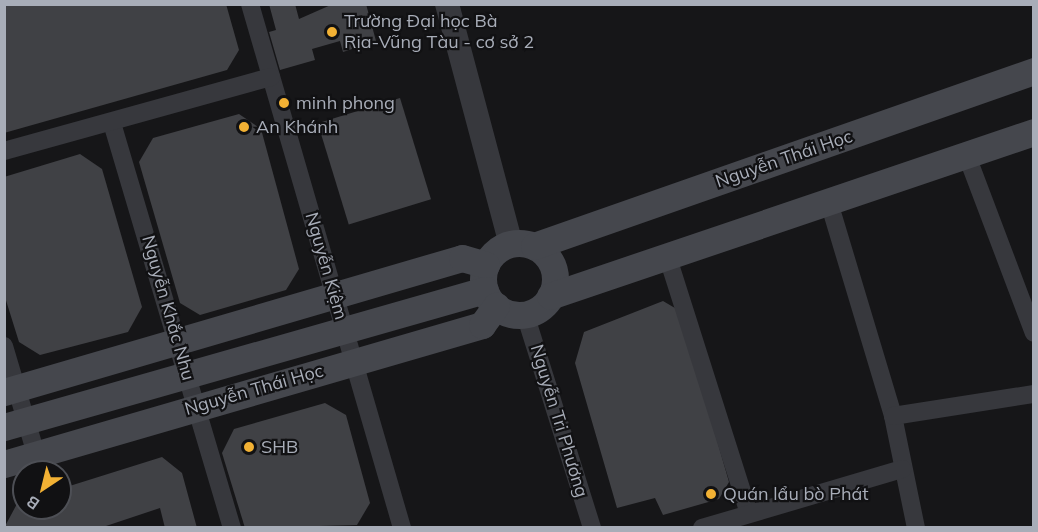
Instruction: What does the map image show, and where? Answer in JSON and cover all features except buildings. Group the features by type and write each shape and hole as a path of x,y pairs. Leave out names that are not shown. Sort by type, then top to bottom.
{"main road":[{"name":"Nguyễn Thái Học","path":"522,245 1034,71"},
{"path":"11,390 177,338 462,258 489,287 525,314 540,308 550,296 828,199 967,156 1034,132"},
{"path":"489,287 522,245 554,270 550,296"},
{"name":"Nguyễn Thái Học","path":"4,464 196,406 482,325 489,287 344,327 15,424"}],"street":[{"name":"Nguyễn Kiệm","path":"250,4 402,528"},
{"path":"447,4 522,245"},
{"path":"4,151 112,123 271,77"},
{"name":"Nguyễn Khắc Nhu","path":"112,123 232,528"},
{"path":"967,156 1034,333"},
{"path":"828,199 893,416 916,528"},
{"path":"667,255 749,513"},
{"name":"Nguyễn Tri Phương","path":"525,314 592,528"},
{"path":"4,346 15,424 36,454"},
{"path":"893,416 1034,394"},
{"path":"702,528 903,469"}],"place":[{"name":"Trường Đại học Bà Rịa-Vũng Tàu - cơ sở 2","path":"332,32"},
{"name":"minh phong","path":"284,103"},
{"name":"An Khánh","path":"244,127"},
{"name":"SHB","path":"249,447"},
{"name":"Quán lẩu bò Phát","path":"711,494"}]}
